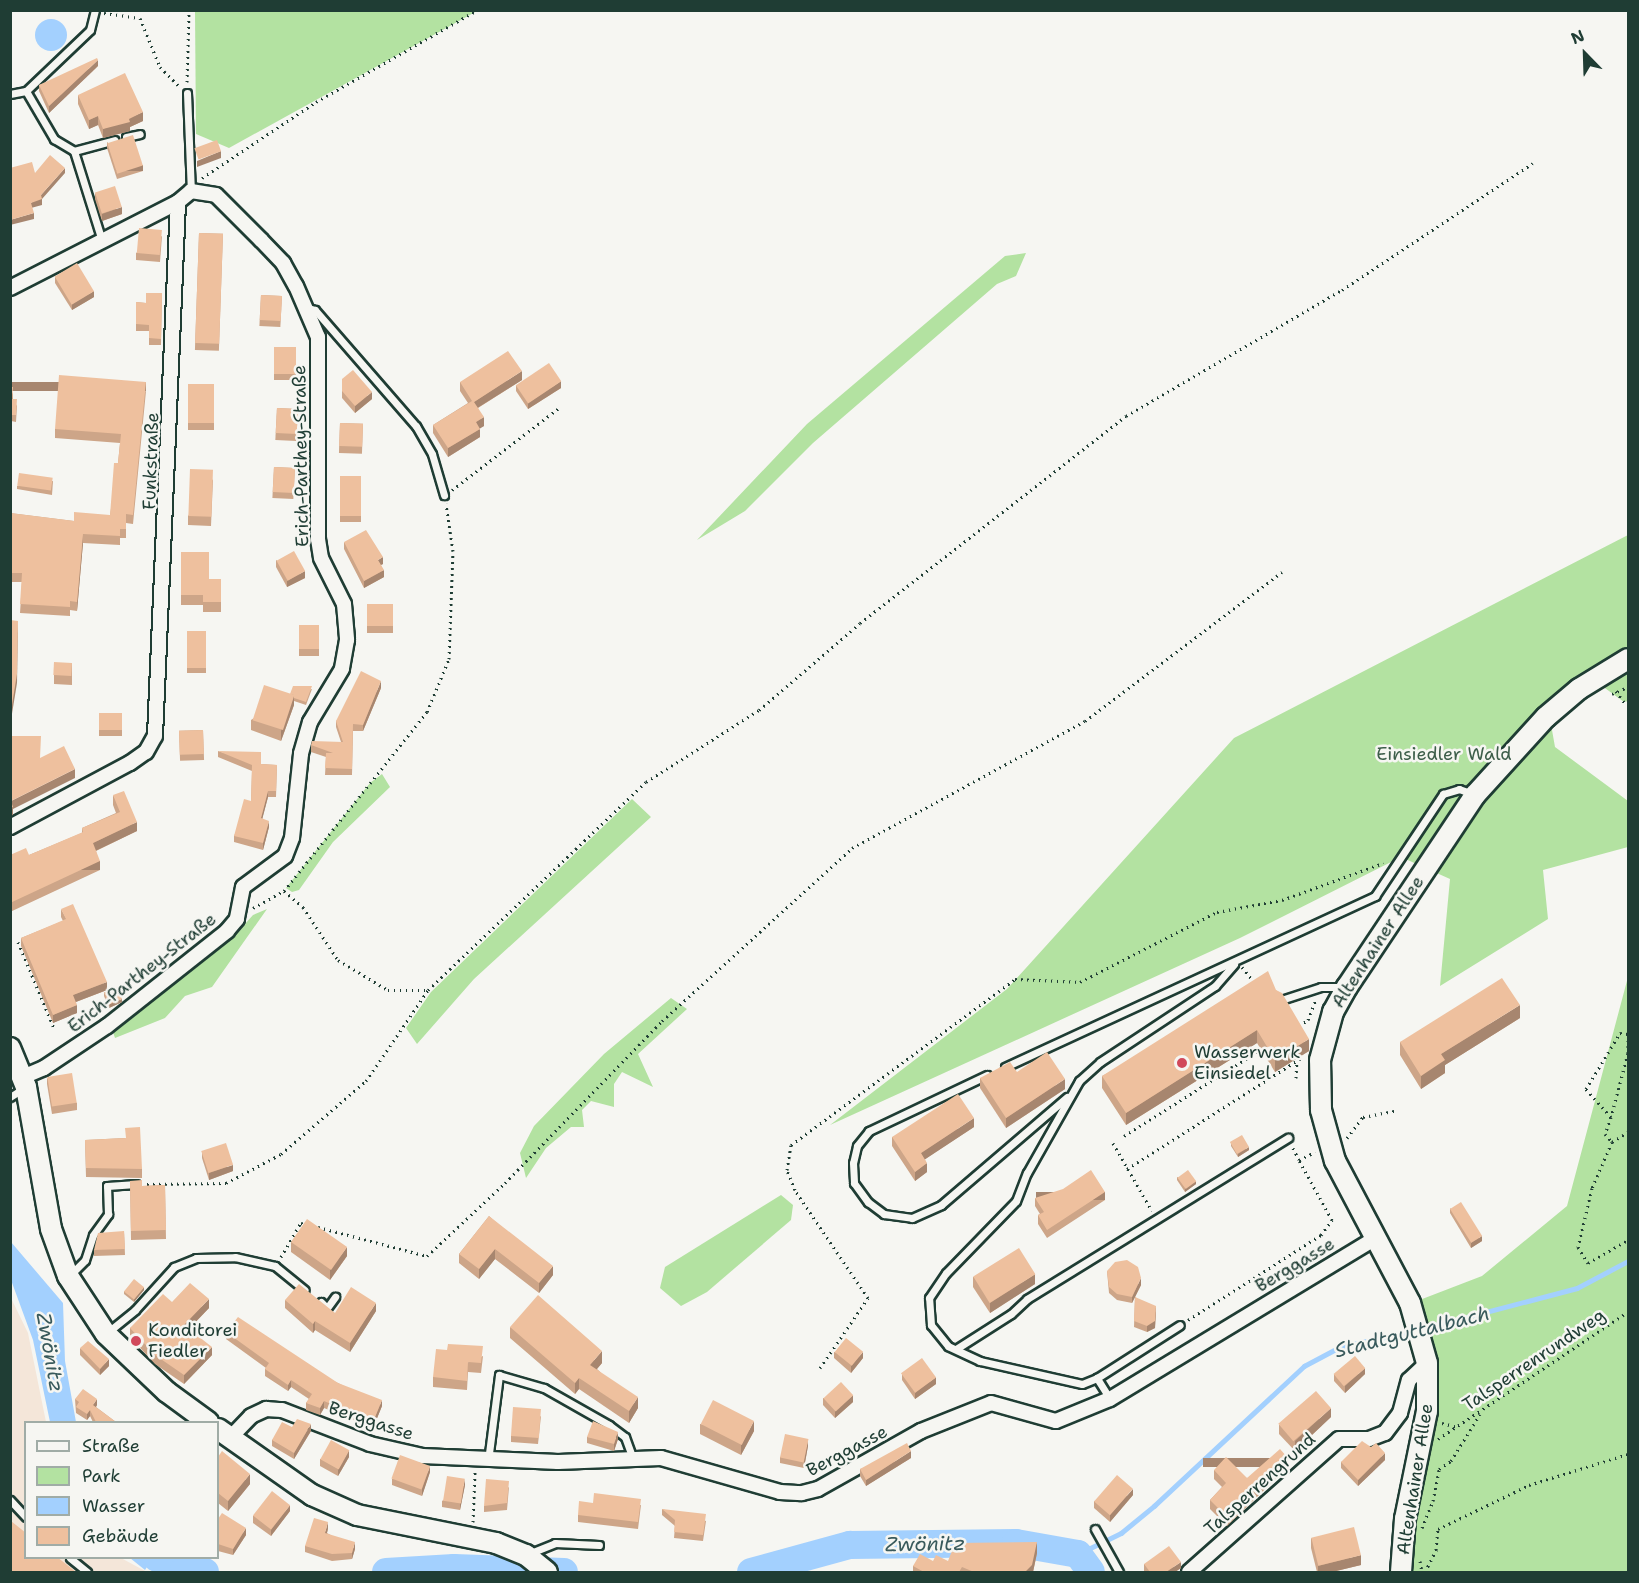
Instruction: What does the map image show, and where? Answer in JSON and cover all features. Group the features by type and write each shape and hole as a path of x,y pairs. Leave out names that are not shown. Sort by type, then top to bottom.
{"street":[{"path":"10,288 178,202 191,191"},
{"name":"Erich-Parthey-Straße","path":"20,1087 107,1026 227,931 237,919 243,887 285,856 292,838 301,754 310,722 342,669 347,640 344,604 321,558 318,539 318,337 307,308 283,263 216,195 191,191"},
{"name":"Funkstraße","path":"10,827 130,763 146,752 155,736 178,202"},
{"name":"Altenhainer Allee","path":"1401,1572 1405,1519 1422,1448 1427,1411 1426,1358 1410,1303 1374,1239 1335,1161 1321,1110 1320,1060 1333,1012 1347,987 1475,795 1546,717 1579,689 1629,659"},
{"path":"10,1048 20,1087 37,1136 45,1207 68,1276 106,1334 167,1392 207,1421"},
{"name":"Berggasse","path":"224,1434 266,1409 282,1410 370,1444 422,1456 488,1461 662,1458 780,1492 802,1493 818,1489 921,1431 991,1403 1056,1421 1110,1399 1374,1239"},
{"name":"Talsperrengrund","path":"1189,1572 1339,1439 1369,1439 1385,1433 1400,1413 1409,1380 1426,1358"},
{"path":"224,1434 312,1495 357,1515 414,1528 472,1536 526,1555 547,1572"}],"lane":[{"path":"10,94 26,91 90,30 95,11"},
{"path":"26,91 54,139 74,150 140,134"},
{"path":"187,93 191,191"},
{"path":"74,150 102,241"},
{"path":"307,308 315,310 416,426 432,454 444,495"},
{"path":"1236,962 1215,986 1100,1062 1067,1097 941,1205 912,1218 884,1214 868,1203 854,1184 857,1146 869,1131 1375,896 1443,794 1459,789 1475,795"},
{"path":"1281,1000 1321,987 1347,987"},
{"path":"1067,1097 1016,1202 946,1273 930,1298 931,1325 956,1349 980,1361 1082,1384 1097,1378 1180,1325"},
{"path":"956,1349 1011,1314 1027,1299 1288,1138"},
{"path":"68,1276 85,1260 93,1235 108,1214 107,1186 142,1184"},
{"path":"106,1334 135,1310 174,1267 196,1258 235,1257 275,1266 327,1308 335,1297"},
{"path":"488,1461 499,1375 544,1388 609,1425 625,1437 633,1459"},
{"path":"1097,1378 1110,1399"},
{"path":"10,1500 24,1515"},
{"path":"1095,1530 1119,1572"},
{"path":"526,1555 555,1543 599,1545"},
{"path":"72,1559 87,1572"}],"path":[{"path":"187,93 189,10"},
{"path":"191,191 200,179 316,102 477,10"},
{"path":"95,11 140,18 160,67 187,93"},
{"path":"142,1184 226,1183 281,1154 366,1081 428,990 646,782 759,710 860,623 1126,416 1342,290 1533,163"},
{"path":"237,919 272,894 284,891 427,712 449,659 453,551 444,495 560,407"},
{"path":"275,1266 301,1223 427,1256 505,1183 662,1021 852,848 1085,721 1281,572"},
{"path":"1624,702 1614,693 1629,687"},
{"path":"284,891 303,907 338,960 388,990 428,990"},
{"path":"18,942 54,1028"},
{"path":"1247,972 1258,989"},
{"path":"1291,1031 1308,1020 1321,987"},
{"path":"1281,1000 1299,1026"},
{"path":"1611,1117 1586,1089 1620,1033 1628,1034 1628,1053 1611,1117 1605,1134 1612,1143"},
{"path":"1124,1136 1271,1044"},
{"path":"1127,1169 1306,1056 1301,1047"},
{"path":"1296,1061 1296,1078"},
{"path":"1347,1139 1363,1117 1394,1111"},
{"path":"1629,1132 1612,1143 1592,1188 1578,1247 1588,1263 1629,1240"},
{"path":"1113,1143 1156,1218"},
{"path":"1180,1325 1321,1235 1332,1220 1299,1160 1315,1152"},
{"name":"Talsperrenrundweg","path":"1422,1448 1481,1413 1629,1312"},
{"path":"1421,1539 1438,1469 1451,1461 1481,1413"},
{"path":"1424,1572 1436,1550 1438,1529 1529,1485 1629,1454"},
{"path":"472,1536 475,1488"},
{"path":"1420,1558 1424,1572"}],"shaded area":[{"path":"10,1296 28,1333 46,1421 24,1421 24,1559 123,1559 147,1572 11,1572"}],"green space":[{"path":"195,11 477,11 229,148 196,134"},
{"path":"1026,253 1016,276 997,284 813,443 745,511 697,540 807,424 1005,256"},
{"name":"Einsiedler Wald","path":"1628,535 1628,701 1624,702 1598,683 1549,713 1555,747 1628,801 1628,847 1543,870 1548,919 1440,986 1450,879 1401,857 1240,938 830,1125 1007,989 1234,738"},
{"path":"382,774 390,787 333,842 299,890 292,892 286,888 370,783"},
{"path":"632,799 651,817 474,979 417,1044 406,1028 431,992"},
{"path":"267,909 212,987 185,996 165,1018 115,1038 112,1029 235,935 253,915"},
{"path":"1628,977 1628,1572 1407,1572 1423,1451 1417,1301 1482,1276 1567,1206"},
{"path":"671,998 687,1009 638,1054 653,1087 622,1072 614,1084 614,1107 591,1101 582,1110 584,1127 571,1127 546,1148 526,1178 520,1153 534,1126 604,1054"},
{"path":"781,1195 793,1205 791,1220 707,1292 681,1306 660,1288 665,1267"}],"water":[{"path":"51,19 63,23 67,35 63,47 51,51 39,47 35,35 39,23"},
{"path":"11,1242 63,1303 65,1361 76,1421 50,1421 33,1340 11,1280"},
{"path":"131,1559 152,1559 145,1570"}],"building":[{"path":"97,58 98,60 49,106 39,85"},
{"path":"125,73 143,112 129,119 130,122 103,129 98,116 89,120 78,95"},
{"path":"133,135 143,165 117,174 107,143"},
{"path":"217,140 221,151 199,159 194,148"},
{"path":"50,155 65,168 41,195 42,199 31,203 34,213 10,220 10,168 32,162 35,173"},
{"path":"115,186 122,207 102,213 95,192"},
{"path":"139,228 162,230 160,255 137,253"},
{"path":"199,233 223,234 219,344 195,343"},
{"path":"77,263 94,291 72,305 55,276"},
{"path":"146,293 162,293 161,339 149,338 149,325 136,324 136,302 146,303"},
{"path":"261,295 282,296 281,321 260,320"},
{"path":"274,347 296,347 296,374 274,374"},
{"path":"508,351 522,371 474,402 484,417 476,422 480,429 448,448 433,425 472,401 460,382"},
{"path":"549,363 561,381 528,404 516,385"},
{"path":"353,370 372,392 355,406 342,391 342,379"},
{"path":"59,375 146,382 133,515 126,514 126,529 120,529 120,536 83,534 77,602 70,601 70,607 20,604 22,573 10,573 10,513 74,521 74,512 110,515 114,463 118,463 121,434 55,429"},
{"path":"188,384 214,384 214,423 188,423"},
{"path":"10,387 13,387 12,399 17,399 16,415 11,415 11,419"},
{"path":"277,408 298,409 297,434 276,433"},
{"path":"340,423 363,424 362,447 339,446"},
{"path":"274,467 295,468 294,493 273,492"},
{"path":"190,469 213,470 211,517 188,516"},
{"path":"19,473 53,478 51,491 17,486"},
{"path":"340,476 361,476 361,516 340,516"},
{"path":"366,530 383,557 378,560 384,570 364,581 344,542"},
{"path":"294,551 305,571 288,581 277,561"},
{"path":"181,552 209,552 209,579 221,579 221,602 203,602 203,595 181,595"},
{"path":"367,604 393,604 393,626 367,626"},
{"path":"10,620 18,621 17,674 10,717"},
{"path":"299,625 319,625 319,649 299,649"},
{"path":"187,631 206,631 206,668 187,668"},
{"path":"54,662 72,663 71,676 53,675"},
{"path":"361,671 381,681 363,725 353,724 352,769 325,768 326,753 333,753 311,745 312,741 343,742 336,721"},
{"path":"264,685 294,695 283,730 253,720"},
{"path":"293,686 312,686 306,702 290,694"},
{"path":"99,713 122,713 122,730 99,730"},
{"path":"203,730 204,754 180,755 179,731"},
{"path":"10,736 41,736 40,758 64,746 75,769 11,801 13,807 10,808"},
{"path":"218,751 261,752 261,764 277,765 276,791 268,791 261,818 269,821 263,843 234,836 244,799 251,801 252,765"},
{"path":"124,791 137,822 93,843 100,861 10,903 10,855 26,848 29,855 83,832 82,828 120,812 113,795"},
{"path":"73,904 107,982 73,995 77,1005 53,1015 21,938 66,919 61,909"},
{"name":"Wasserwerk Einsiedel","path":"1268,971 1276,990 1282,993 1309,1039 1275,1060 1257,1030 1126,1113 1102,1076"},
{"path":"1502,978 1520,1005 1441,1054 1445,1060 1421,1076 1400,1042"},
{"path":"117,987 122,999 109,1004 104,992"},
{"path":"1047,1052 1065,1079 1006,1118 980,1078 1010,1062 1017,1072"},
{"path":"72,1073 77,1103 52,1107 47,1077"},
{"path":"958,1094 974,1118 921,1153 927,1163 915,1172 892,1137"},
{"path":"140,1127 142,1169 86,1168 85,1140 126,1138 125,1128"},
{"path":"1242,1135 1249,1147 1237,1154 1230,1142"},
{"path":"226,1143 233,1165 208,1173 201,1151"},
{"path":"1091,1170 1105,1192 1047,1230 1038,1215 1044,1212 1035,1198 1063,1189"},
{"path":"1188,1170 1196,1181 1186,1189 1177,1178"},
{"path":"142,1180 142,1186 165,1185 166,1230 131,1231 130,1181"},
{"path":"1461,1202 1482,1236 1471,1243 1450,1209"},
{"path":"489,1216 553,1266 539,1283 495,1249 479,1269 459,1254"},
{"path":"307,1219 347,1247 331,1270 291,1242"},
{"path":"124,1231 125,1249 94,1250 98,1233"},
{"path":"1019,1248 1035,1274 990,1303 973,1277"},
{"path":"1127,1260 1138,1267 1141,1278 1132,1297 1117,1294 1109,1287 1107,1271 1115,1262"},
{"path":"134,1279 144,1287 134,1300 124,1291"},
{"path":"190,1283 209,1299 184,1325 212,1347 184,1375 155,1355 130,1328 163,1294 172,1302"},
{"path":"299,1284 335,1313 351,1287 376,1303 350,1343 315,1321 313,1324 285,1300"},
{"path":"538,1295 602,1351 590,1365 638,1397 629,1411 579,1378 575,1383 510,1327"},
{"path":"1135,1297 1156,1306 1155,1321 1147,1326 1134,1321"},
{"path":"238,1317 338,1383 382,1400 373,1422 324,1401 320,1408 306,1403 312,1394 291,1380 288,1385 265,1369 269,1363 226,1332"},
{"path":"846,1338 863,1352 852,1366 835,1352"},
{"path":"88,1341 109,1359 100,1369 80,1348"},
{"path":"448,1344 483,1346 481,1363 468,1362 467,1381 433,1377 436,1349 447,1350"},
{"path":"1355,1356 1365,1368 1344,1386 1334,1374"},
{"path":"922,1358 936,1377 915,1393 901,1373"},
{"path":"841,1382 853,1395 836,1412 823,1398"},
{"path":"83,1389 97,1399 93,1405 115,1421 96,1421 90,1410 87,1414 76,1407 79,1402 75,1399"},
{"path":"1316,1391 1331,1408 1293,1441 1278,1424"},
{"path":"713,1400 754,1421 742,1445 701,1424"},
{"path":"513,1407 541,1409 539,1438 511,1436"},
{"path":"297,1419 311,1424 294,1453 272,1440 282,1422 292,1427"},
{"path":"593,1421 618,1432 614,1444 587,1437"},
{"path":"785,1434 808,1439 803,1462 780,1457"},
{"path":"331,1440 349,1450 339,1469 320,1459"},
{"path":"1362,1441 1371,1447 1376,1443 1385,1453 1358,1480 1341,1462"},
{"path":"907,1443 911,1451 866,1480 860,1469"},
{"path":"1280,1449 1288,1458 1227,1517 1210,1500 1226,1483 1214,1470 1226,1457 1247,1478"},
{"path":"222,1451 250,1474 228,1501 219,1494 219,1456"},
{"path":"400,1455 430,1466 422,1489 391,1478"},
{"path":"1117,1475 1133,1489 1110,1515 1094,1501"},
{"path":"447,1476 465,1479 461,1504 443,1501"},
{"path":"486,1479 509,1481 507,1503 484,1506"},
{"path":"272,1491 290,1505 271,1530 253,1515"},
{"path":"594,1493 641,1499 638,1522 578,1515 579,1501 593,1503"},
{"path":"662,1509 706,1514 703,1535 674,1532 675,1520"},
{"path":"222,1513 246,1528 233,1549 219,1544 219,1518"},
{"path":"314,1518 328,1522 325,1533 355,1542 352,1553 332,1554 305,1546"},
{"path":"11,1521 24,1531 24,1559 60,1559 76,1572 10,1572"},
{"path":"1354,1527 1361,1555 1318,1566 1311,1538"},
{"path":"1037,1542 1032,1565 1025,1572 974,1572 962,1567 959,1572 924,1572 913,1566 920,1554 933,1561 936,1555 948,1561 955,1543"},
{"path":"1169,1546 1181,1562 1166,1572 1150,1572 1144,1564"}],"waterway":[{"name":"Stadtguttalbach","path":"1421,1329 1577,1288 1628,1261"},
{"name":"Stadtguttalbach","path":"1078,1554 1121,1533 1154,1506 1304,1366 1339,1347 1413,1331"},
{"name":"Zwönitz","path":"751,1572 850,1545 1016,1543 1078,1554 1091,1572"},
{"name":"Zwönitz","path":"159,1559 184,1570 205,1572"},
{"name":"Zwönitz","path":"386,1572 454,1568 564,1572"}],"place":[{"name":"Wasserwerk Einsiedel","path":"1182,1063"},
{"name":"Konditorei Fiedler","path":"136,1341"}]}
